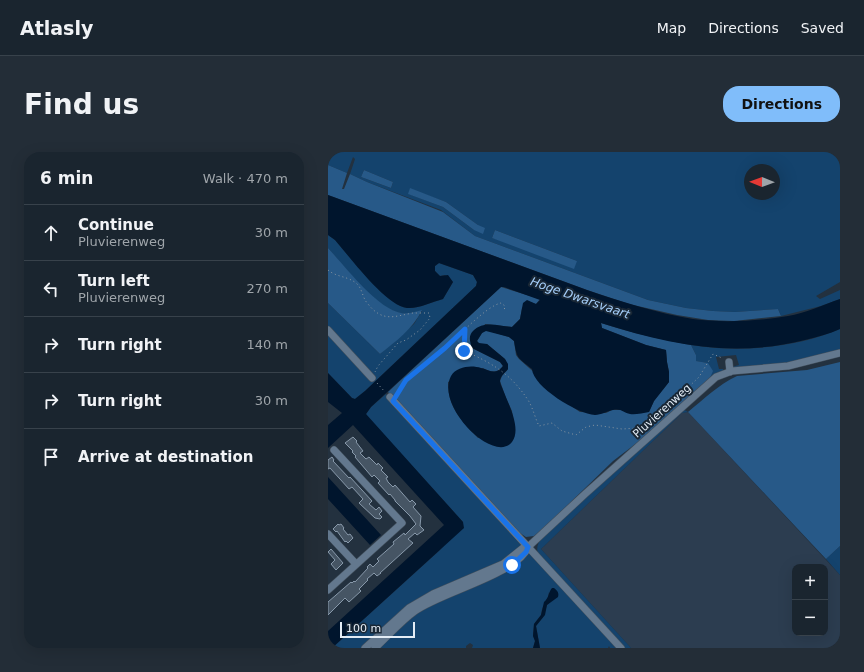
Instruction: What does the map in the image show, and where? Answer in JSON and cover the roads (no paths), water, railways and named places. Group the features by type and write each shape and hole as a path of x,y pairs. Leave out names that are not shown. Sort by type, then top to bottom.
{"street":[{"path":"328,330 372,378"},
{"name":"Pluvierenweg","path":"375,648 416,610 512,565 526,552 528,547 585,494 716,377 730,372 788,366 840,353"},
{"path":"725,360 730,372"},
{"path":"391,399 621,648"},
{"path":"328,590 402,522 334,450"},
{"path":"328,534 356,564"},
{"name":"Pluvierenweg","path":"366,648 409,608 433,594 503,564 523,548 528,547"}],"water":[{"name":"Hoge Dwarsvaart","path":"328,195 626,303 680,317 729,321 776,318 794,315 840,299 840,329 814,338 778,345 752,348 727,348 677,343 601,323 602,328 646,345 666,350 669,382 654,401 649,412 632,414 616,410 595,415 578,410 568,405 548,391 534,376 532,369 518,357 514,341 509,337 486,331 482,333 477,341 479,343 487,344 505,359 508,364 508,369 501,377 500,382 511,409 516,430 515,437 512,442 504,447 493,446 481,439 469,429 451,402 448,388 451,376 461,368 473,367 495,372 503,366 500,362 472,348 470,337 473,331 487,325 512,327 520,319 523,303 527,300 536,304 540,300 501,287 371,407 366,414 463,522 464,528 332,648 328,648 328,631 444,525 353,425 328,448 328,425 342,413 328,402 328,373 352,398 355,399 476,286 477,282 473,275 439,263 435,266 435,271 440,276 448,275 453,282 443,299 416,307 407,308 398,305 389,299 368,279 335,240 328,235"},
{"path":"328,477 381,535 370,545 328,499"},
{"path":"552,588 557,591 558,597 547,605 545,615 536,626 540,648 533,648 535,641 533,636 534,624 541,615 544,602"}]}
